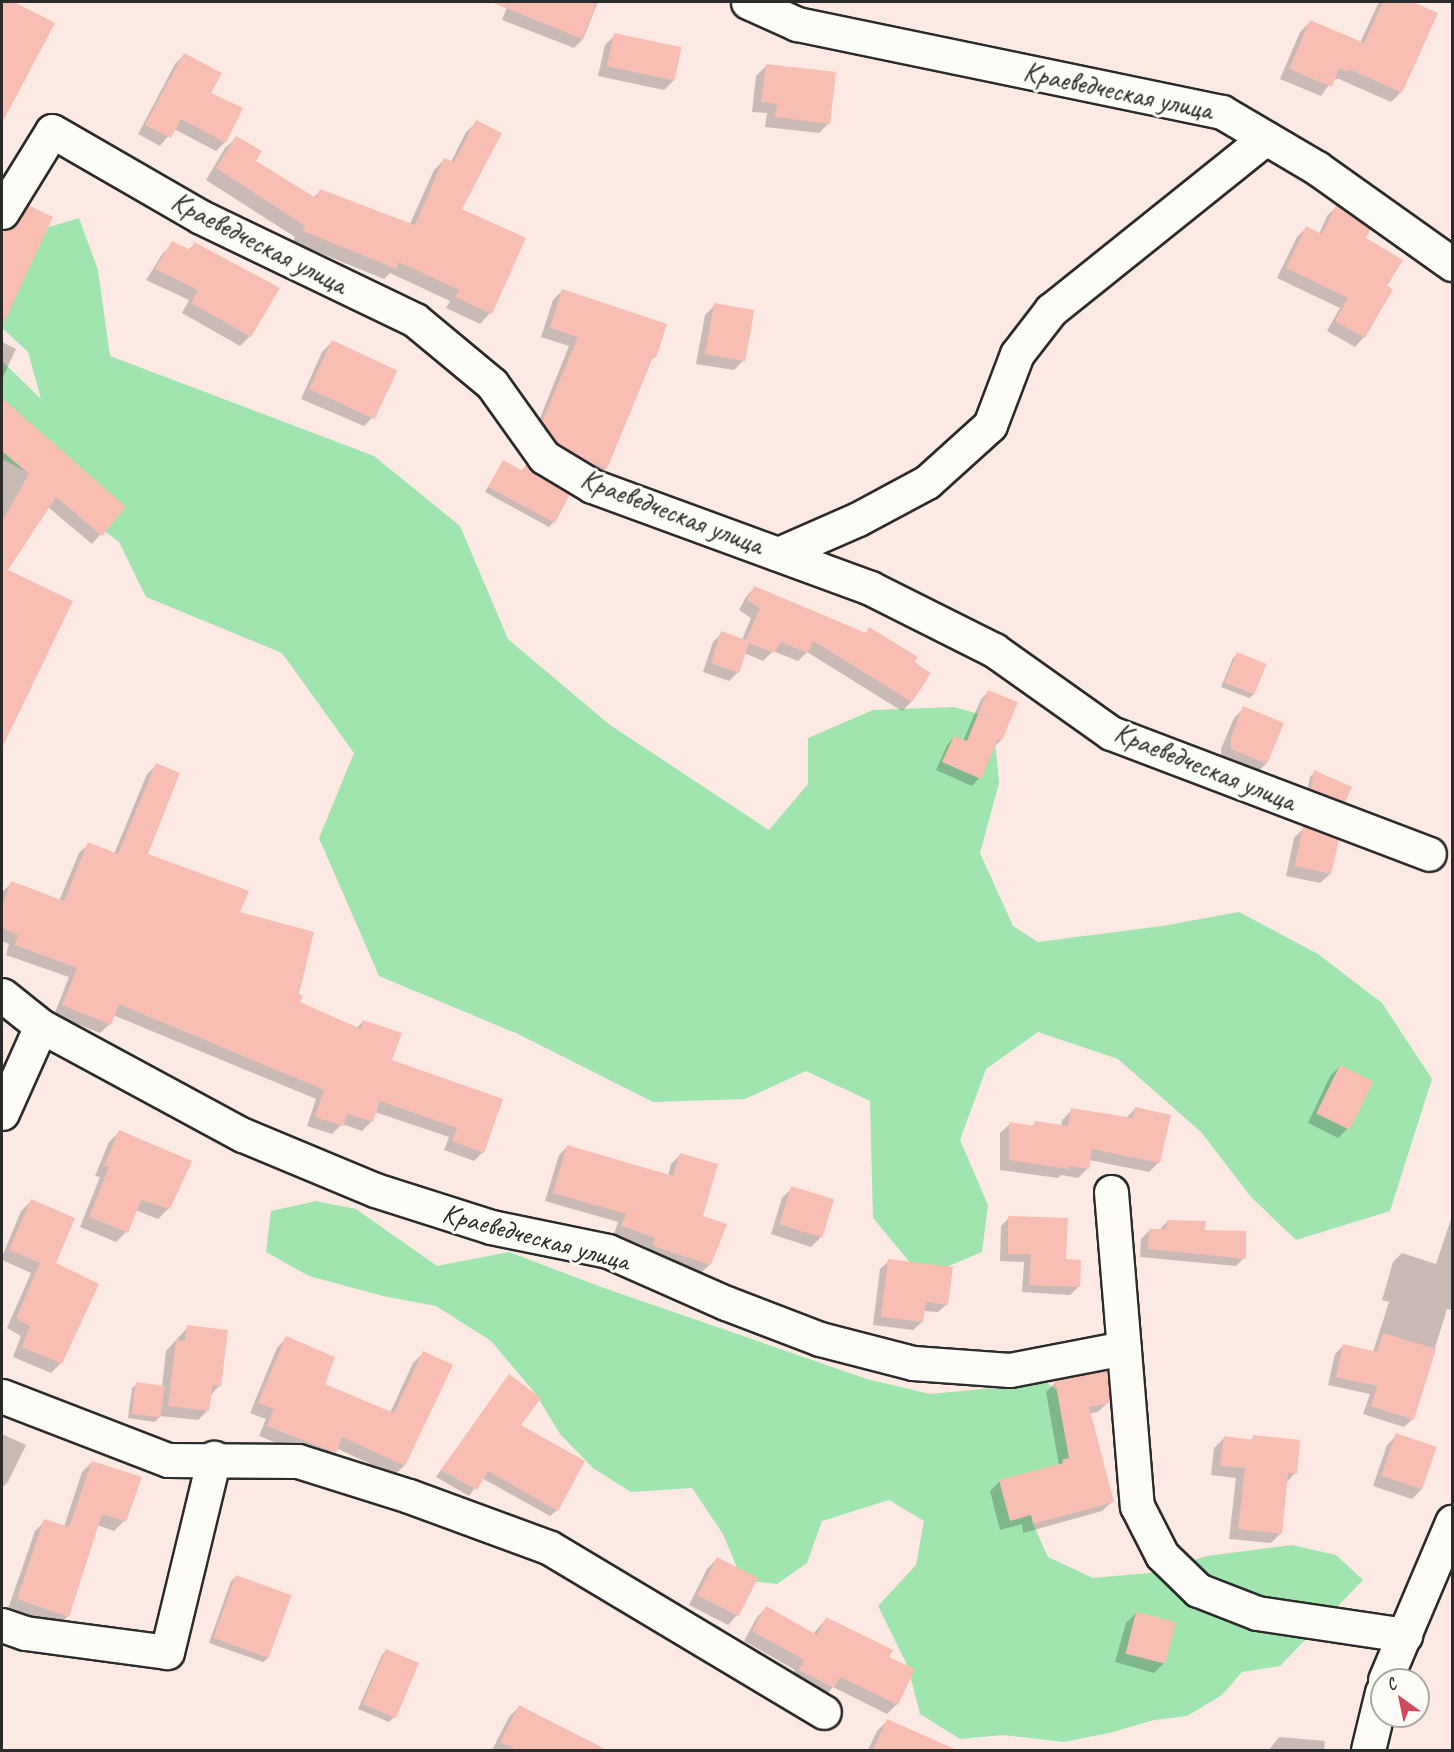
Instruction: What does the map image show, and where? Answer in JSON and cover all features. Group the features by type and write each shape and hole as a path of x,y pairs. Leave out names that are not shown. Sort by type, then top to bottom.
{"street":[{"name":"Краеведческая улица","path":"748,2 797,24 1222,112 1317,168 1452,264"},
{"name":"Краеведческая улица","path":"2,212 52,131 201,216 415,320 492,384 544,457 592,486 870,588 994,650 1111,733 1429,854"},
{"path":"778,554 858,519 927,482 990,425 1017,354 1051,310 1266,138"},
{"name":"Краеведческая улица","path":"2,995 41,1026 243,1135 375,1190 491,1227 608,1251 726,1303 820,1339 913,1363 1010,1370 1124,1348"},
{"path":"2,1113 41,1026"},
{"path":"1111,1192 1137,1506 1162,1555 1198,1590 1257,1613 1405,1635"},
{"path":"2,1396 168,1460 214,1458 298,1461 409,1496 550,1548 824,1712"},
{"path":"2,1625 26,1633 167,1652 214,1458"},
{"path":"1390,1668 1452,1522"},
{"path":"1368,1750 1372,1728"}],"green space":[{"path":"79,218 98,270 110,356 374,456 460,526 508,639 610,725 769,830 808,784 808,738 873,710 954,707 993,718 999,783 980,853 1013,926 1038,942 1162,926 1239,912 1318,954 1382,1003 1432,1079 1390,1211 1296,1240 1251,1197 1201,1132 1118,1059 1038,1032 986,1069 960,1140 988,1205 982,1252 922,1277 873,1218 870,1101 806,1071 745,1099 653,1102 518,1034 379,976 319,838 354,753 282,653 146,597 119,542 27,472 2,459 2,361 41,399 28,352 2,328 2,282 36,231"},
{"path":"316,1201 356,1209 437,1266 509,1252 604,1288 867,1379 930,1394 1047,1383 1087,1411 1093,1440 1033,1524 1048,1557 1093,1578 1149,1573 1207,1556 1292,1545 1336,1555 1363,1580 1280,1666 1242,1672 1222,1695 1187,1716 1154,1720 1113,1732 1064,1742 1003,1735 960,1739 920,1714 908,1667 878,1606 916,1565 924,1521 889,1500 822,1521 807,1563 777,1584 742,1580 723,1534 692,1488 631,1492 593,1468 560,1434 535,1393 491,1341 436,1306 383,1296 309,1276 266,1252 271,1211"}],"building":[{"path":"2,2 14,2 55,23 2,123"},
{"path":"491,2 597,2 582,39"},
{"path":"1383,2 1413,2 1438,13 1402,93 1349,69 1348,72 1339,68 1332,87 1289,69 1310,20 1364,43"},
{"path":"614,33 681,47 674,81 607,66"},
{"path":"184,53 222,73 211,93 243,108 226,143 181,119 171,138 145,125"},
{"path":"766,64 836,72 830,124 775,117 777,104 761,102"},
{"path":"476,120 502,133 462,209 526,238 492,314 455,297 459,290 399,262 396,269 303,231 305,226 216,168 236,136 262,151 256,161 316,198 320,189 415,225 444,158 454,162"},
{"path":"28,205 53,217 2,327 2,231 10,229 18,222"},
{"path":"1336,205 1371,229 1366,238 1403,260 1387,286 1393,289 1365,338 1335,321 1348,298 1286,268 1306,226 1322,234"},
{"path":"172,241 191,250 194,242 280,288 251,337 191,303 198,290 155,269"},
{"path":"562,289 667,324 656,358 653,357 607,469 587,461 557,443 542,422 578,337 550,328"},
{"path":"714,303 754,310 745,361 705,354"},
{"path":"332,340 397,370 374,419 309,389"},
{"path":"2,398 126,507 102,536 56,497 8,570 73,601 2,748 2,521 29,474 2,451"},
{"path":"503,460 523,471 526,463 534,473 570,494 555,523 488,487"},
{"path":"754,586 866,633 869,627 918,657 914,663 931,673 912,702 813,641 808,653 781,642 774,653 749,643 739,673 711,663 721,631 746,640 760,608 747,600"},
{"path":"1237,652 1267,664 1254,695 1225,683"},
{"path":"988,690 1018,702 1002,741 998,739 981,779 942,762 954,736 967,741"},
{"path":"1243,706 1284,723 1267,764 1231,749 1231,737"},
{"path":"156,763 180,773 148,854 249,891 240,912 314,932 299,994 303,996 300,1002 361,1029 363,1020 402,1033 392,1060 503,1099 484,1153 452,1141 457,1128 380,1101 373,1122 347,1114 343,1126 315,1117 324,1090 119,1004 111,1025 62,1005 77,968 15,945 18,935 2,928 2,906 11,881 64,901 88,842 118,854"},
{"path":"1314,770 1352,787 1345,802 1311,789"},
{"path":"1303,826 1339,840 1331,874 1295,866"},
{"path":"1340,1065 1373,1081 1350,1130 1316,1114"},
{"path":"1135,1107 1171,1115 1160,1163 1092,1149 1089,1169 1069,1166 1069,1169 1009,1160 1009,1122 1034,1126 1035,1121 1068,1126 1071,1108 1133,1118"},
{"path":"119,1130 192,1161 170,1209 141,1200 128,1233 89,1217 109,1167 104,1166"},
{"path":"567,1145 673,1176 680,1153 718,1164 703,1216 727,1224 711,1265 653,1246 655,1238 621,1226 626,1214 553,1193"},
{"path":"791,1186 834,1199 822,1237 779,1224"},
{"path":"31,1199 75,1218 56,1263 99,1284 62,1364 22,1347 30,1326 16,1318 40,1263 9,1250"},
{"path":"1008,1216 1068,1218 1066,1259 1081,1260 1080,1287 1029,1285 1031,1254 1008,1254"},
{"path":"1167,1220 1206,1221 1205,1230 1246,1231 1246,1259 1148,1249 1149,1229 1166,1229"},
{"path":"888,1259 953,1267 948,1305 926,1302 923,1322 881,1317"},
{"path":"187,1325 228,1330 221,1387 213,1384 209,1411 168,1406 176,1340 185,1341"},
{"path":"1383,1333 1436,1349 1414,1420 1371,1406 1377,1386 1336,1377 1343,1344 1377,1352"},
{"path":"286,1336 335,1357 325,1384 394,1413 423,1351 453,1365 405,1466 342,1437 336,1453 267,1426 274,1409 258,1403"},
{"path":"1107,1370 1110,1403 1089,1407 1114,1502 1033,1524 1031,1515 1010,1521 999,1480 1063,1463 1062,1460 1069,1458 1055,1380"},
{"path":"509,1374 541,1398 521,1425 585,1461 558,1511 488,1471 477,1490 441,1470"},
{"path":"136,1382 165,1386 160,1418 132,1414"},
{"path":"1396,1433 1437,1447 1422,1490 1381,1476"},
{"path":"1253,1435 1300,1440 1297,1474 1288,1473 1282,1534 1238,1529 1245,1468 1220,1466 1224,1436 1253,1440"},
{"path":"92,1461 142,1477 126,1522 102,1514 69,1617 17,1599 44,1519 69,1527"},
{"path":"717,1557 758,1578 738,1616 697,1595"},
{"path":"236,1575 291,1595 269,1658 213,1638"},
{"path":"766,1606 817,1635 826,1617 893,1650 889,1657 915,1669 898,1705 840,1677 834,1688 799,1670 804,1660 752,1631"},
{"path":"1136,1612 1176,1622 1165,1664 1126,1654"},
{"path":"386,1649 419,1663 396,1718 363,1704"},
{"path":"519,1705 607,1750 517,1750 500,1742"},
{"path":"887,1719 957,1750 873,1750"}]}
